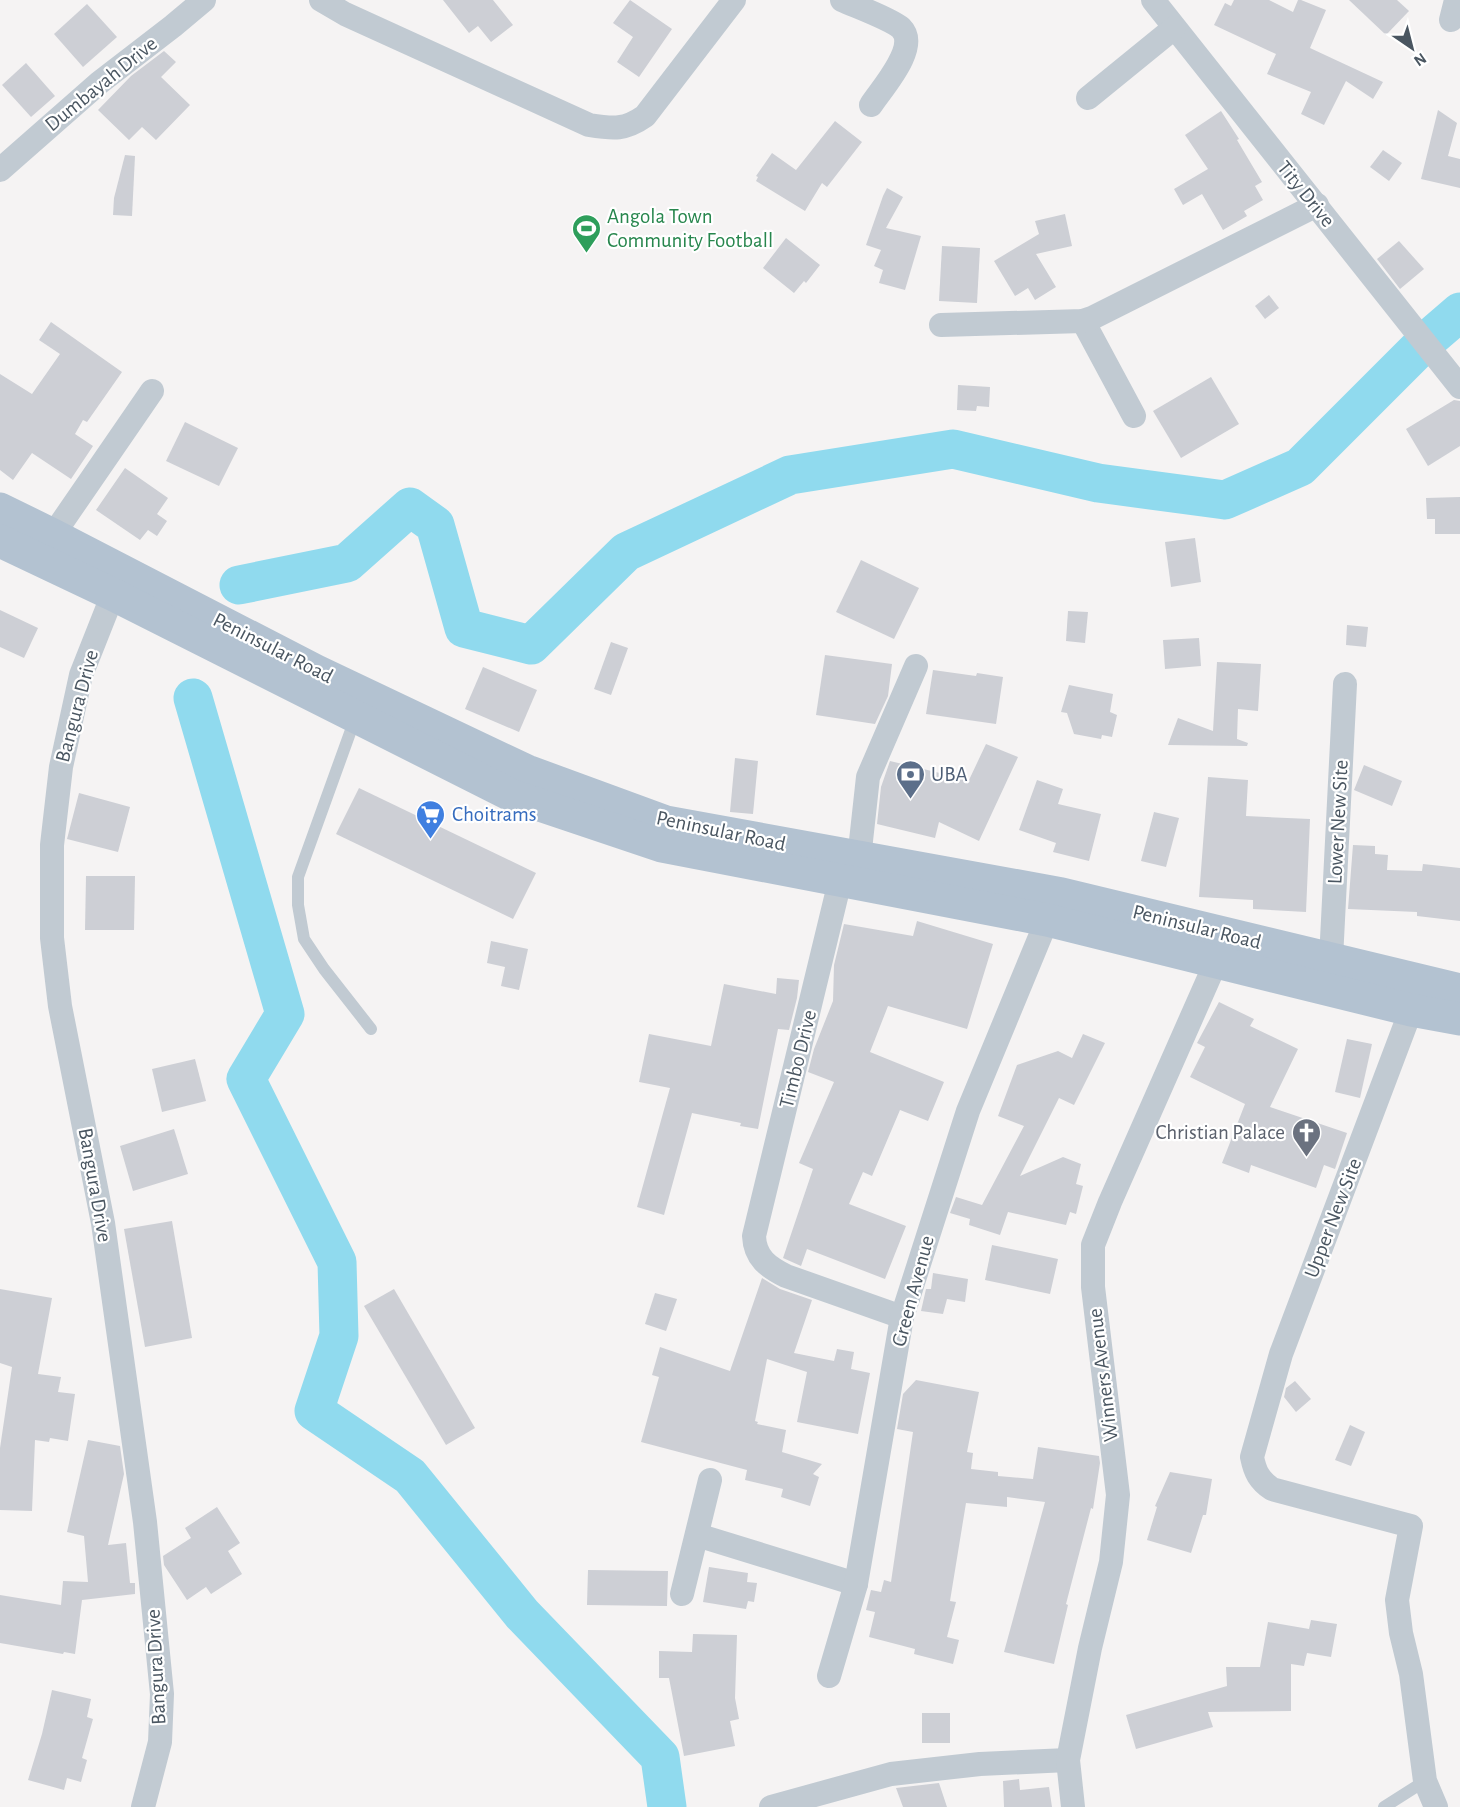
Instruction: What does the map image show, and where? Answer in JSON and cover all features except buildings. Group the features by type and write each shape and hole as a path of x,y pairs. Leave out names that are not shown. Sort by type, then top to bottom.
{"main road":[{"name":"Peninsular Road","path":"0,509 53,535 117,583 355,718 513,796 662,846 1062,894 1221,948 1415,995 1460,990"},
{"name":"Peninsular Road","path":"0,541 117,583 316,671 527,771 666,822 1047,920 1221,948 1331,959 1415,995 1460,1019"}],"street":[{"name":"Dumbayah Drive","path":"0,170 99,83 204,0"},
{"path":"321,0 345,14 590,125 613,129 632,125 645,116 734,0"},
{"path":"842,0 901,28 908,38 906,51 871,105"},
{"name":"Tity Drive","path":"1153,0 1460,387"},
{"path":"1088,98 1174,28"},
{"path":"941,325 1083,321 1317,205"},
{"path":"1083,321 1134,416"},
{"path":"53,535 152,391"},
{"name":"Bangura Drive","path":"117,583 81,675 61,767 52,845 52,938 60,1006 103,1223 146,1533 162,1694 160,1742 143,1807"},
{"name":"Timbo Drive","path":"902,1317 769,1268 754,1248 754,1236 849,870 868,777 916,666"},
{"name":"Lower New Site","path":"1331,959 1345,684"},
{"name":"Green Avenue","path":"829,1676 856,1584 902,1317 968,1111 1047,920"},
{"name":"Winners Avenue","path":"1073,1807 1068,1760 1090,1648 1111,1562 1118,1495 1093,1287 1093,1245 1221,948"},
{"name":"Upper New Site","path":"1415,995 1281,1354 1252,1457 1255,1472 1272,1489 1411,1526 1397,1600 1401,1633 1411,1674 1425,1781"},
{"path":"682,1594 710,1480"},
{"path":"697,1535 856,1584"},
{"path":"771,1807 891,1774 980,1764 1068,1760"},
{"path":"1425,1781 1437,1807"}],"lane":[{"path":"355,718 298,877 298,905 304,939 324,969 371,1029"},
{"path":"1384,1807 1425,1781"}],"waterway":[{"path":"239,585 347,563 410,507 435,525 464,628 531,645 626,552 790,475 953,449 1098,483 1225,500 1300,467 1424,343 1460,312"},
{"path":"193,698 285,1014 246,1079 337,1262 339,1336 314,1411 410,1476 522,1614 660,1757 667,1807"}],"place":[{"name":"Angola Town Community Football","path":"586,254"},
{"name":"UBA","path":"910,800"},
{"name":"Choitrams","path":"431,840"},
{"name":"Christian Palace","path":"1306,1158"}]}
